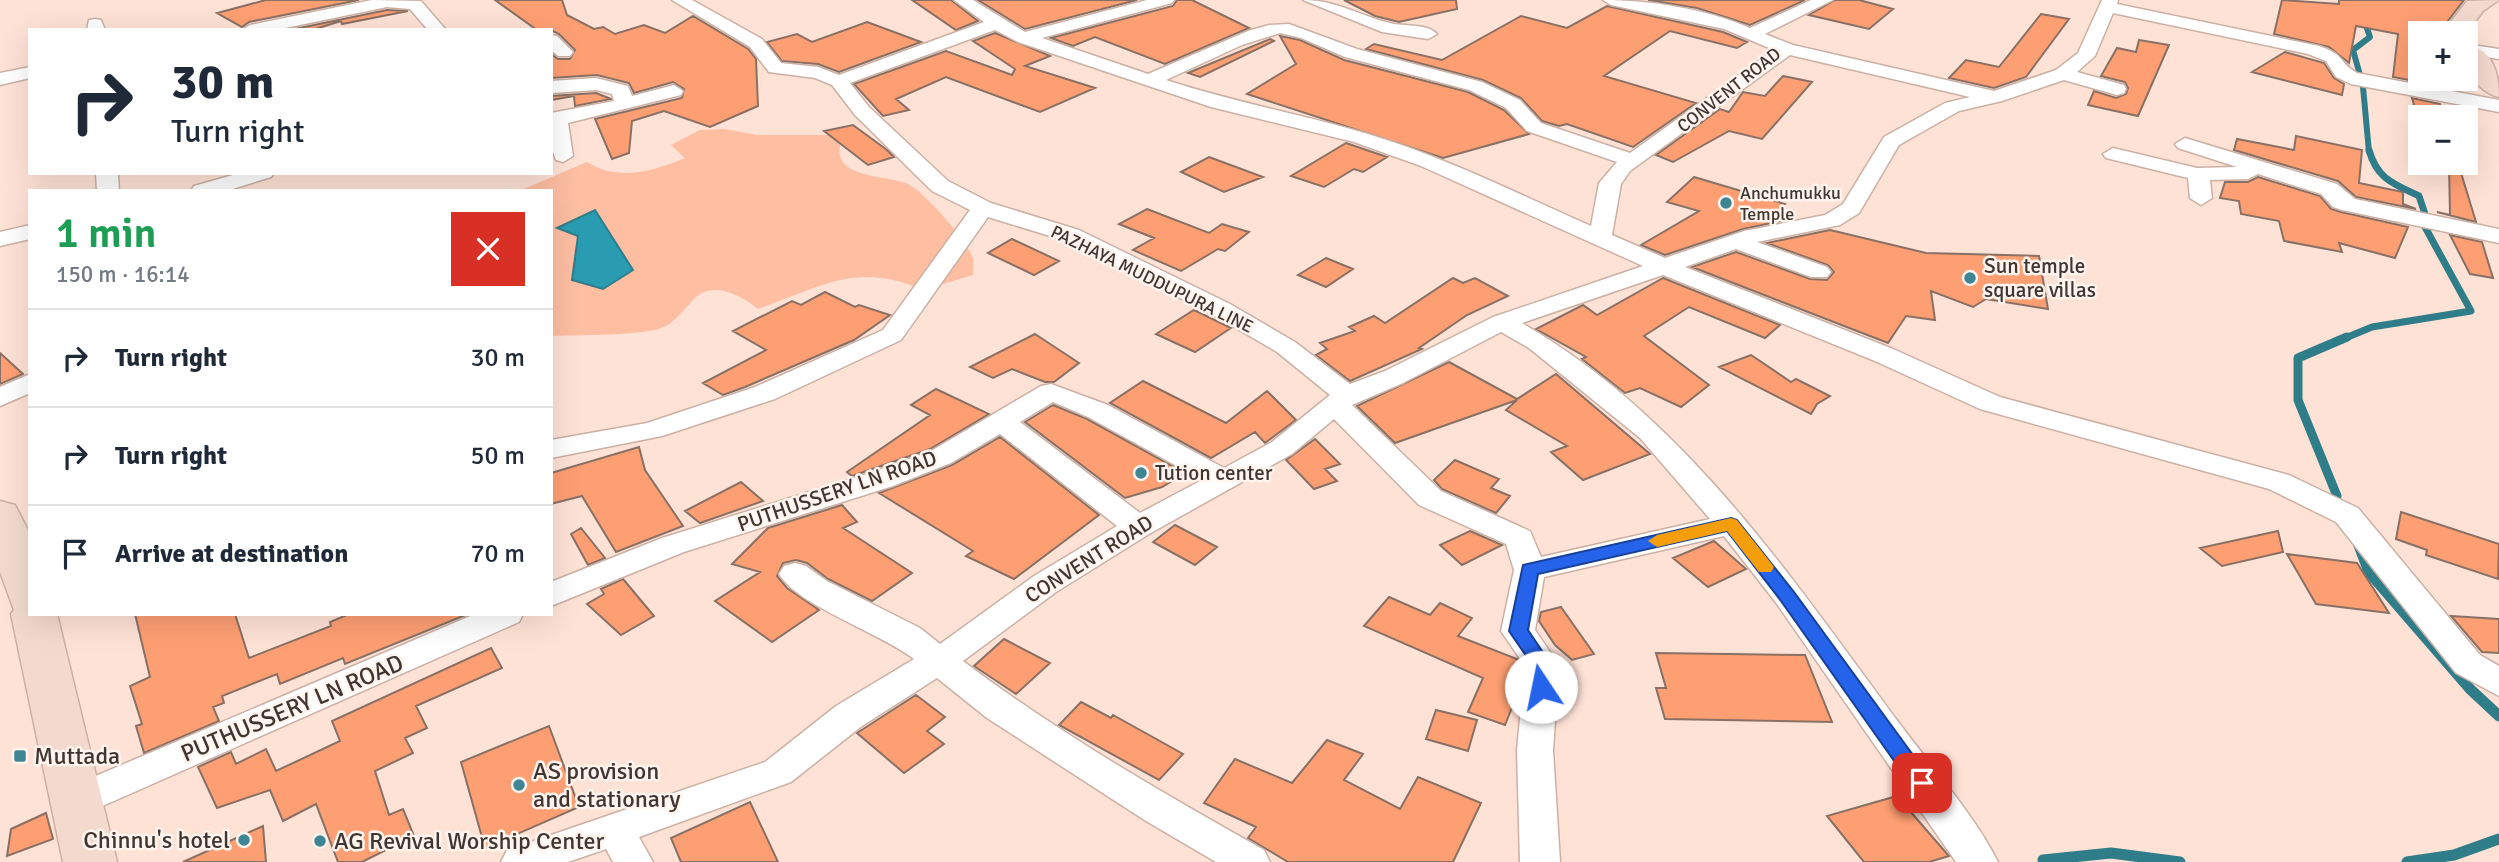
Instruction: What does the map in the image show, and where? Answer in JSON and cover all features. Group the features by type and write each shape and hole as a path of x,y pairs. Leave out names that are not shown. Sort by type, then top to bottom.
{"main road":[{"path":"2463,21 2475,6 2488,0"},
{"path":"2478,60 2482,64 2486,78 2499,89"},
{"path":"0,515 28,588"},
{"path":"37,616 90,862"}],"street":[{"path":"680,0 755,43 775,68 818,73 839,81 995,24"},
{"path":"962,0 995,24 1024,38 1218,103 1361,138 1428,162 1664,266 1884,355 1990,403 2279,482 2347,515 2468,664 2499,682"},
{"path":"1024,38 1166,0"},
{"path":"1311,0 1388,28 1428,34"},
{"name":"CONVENT ROAD","path":"1600,237 1610,183 1632,160 1706,110 1787,49 1753,33 1667,5 1611,0"},
{"path":"1753,33 1825,0"},
{"path":"260,28 391,1 415,5 436,28"},
{"path":"2063,74 2085,56 2094,31 2109,4 2313,50 2333,57 2343,73 2364,82 2499,106"},
{"path":"1152,79 1268,30 1291,29 1349,52 1485,90 1514,104 1521,110 1525,121 1534,127 1632,160"},
{"path":"1787,49 1995,97"},
{"path":"2478,51 2499,54"},
{"path":"1111,65 1133,58"},
{"path":"0,79 28,72"},
{"path":"2063,74 2117,89"},
{"name":"CONVENT ROAD","path":"521,862 624,846 778,772 849,716 939,660 1045,584 1138,527 1282,449 1341,400 1394,377 1502,322 1739,241 1832,220 1851,208 1891,141 1919,128 1952,107 1995,97 2063,74"},
{"name":"PAZHAYA MUDDUPURA LINE","path":"839,81 862,111 940,186 983,208 1071,235 1221,309 1286,347 1341,400 1430,498 1519,538 1530,570"},
{"path":"553,87 596,84 621,90 624,102"},
{"path":"563,156 554,119 674,91"},
{"path":"2185,144 2329,189 2342,202 2350,205 2499,236"},
{"path":"2113,154 2197,174 2278,174"},
{"path":"2197,174 2202,188 2201,198"},
{"path":"209,189 257,175"},
{"path":"553,449 652,430 765,393 892,335 983,208"},
{"path":"0,239 28,232"},
{"path":"1739,241 1755,250 1819,272"},
{"path":"1502,322 1538,343 1650,432 1731,524 1788,596 1978,862"},
{"path":"0,398 28,383"},
{"name":"PUTHUSSERY LN ROAD","path":"553,594 673,545 883,479 941,457 1051,392 1098,411 1223,479"},
{"path":"1002,422 1138,527"},
{"path":"1540,862 1535,750 1542,666 1518,631 1530,570 1731,524"},
{"path":"795,574 816,589 908,637 1000,708 1169,817 1250,862"},
{"name":"PUTHUSSERY LN ROAD","path":"75,801 502,616"}],"shaded area":[{"path":"724,129 757,135 831,135 842,140 840,152 843,162 850,168 860,173 906,183 933,205 970,251 973,275 923,290 878,278 839,280 758,309 736,295 710,290 695,298 677,318 655,330 626,334 553,336 553,189 524,189 587,162 611,172 623,173 661,167 685,158 671,145 700,130"}],"water":[{"path":"595,210 633,270 603,289 572,280 578,236 557,228"}],"building":[{"path":"266,0 359,0 249,22 242,27 217,13"},
{"path":"495,0 562,0 567,15 594,29 603,27 615,34 644,25 665,33 693,16 748,49 756,59 758,106 710,127 664,111 632,121 629,153 612,159 595,119 682,98 684,89 673,82 634,93 629,83 597,75 553,78 553,55 558,59 570,59 575,50 553,31 553,28 534,28"},
{"path":"912,0 951,0 978,21 956,30"},
{"path":"978,0 1137,0 1025,29"},
{"path":"1177,0 1192,0 1249,28 1165,64 1095,37 1073,46 1051,38 1173,6"},
{"path":"1344,0 1456,0 1457,9 1399,22 1375,16"},
{"path":"1648,0 1805,0 1750,25 1697,8"},
{"path":"1835,0 1859,0 1893,9 1869,29 1809,15"},
{"path":"2282,0 2339,4 2339,0 2464,0 2448,21 2408,21 2408,80 2393,77 2398,34 2356,26 2349,63 2329,47 2274,34"},
{"path":"1607,6 1723,32 1747,42 1737,48 1670,31 1604,76 1696,103 1633,147 1567,124 1559,126 1542,121 1521,98 1483,80 1366,49 1374,44 1442,60 1521,16 1567,28"},
{"path":"387,10 408,11 342,24 341,21 318,28 300,28"},
{"path":"2041,14 2069,19 2026,77 1994,88 1949,78 1966,60 1999,67"},
{"path":"867,22 921,42 839,72 818,64 782,61 767,42 797,34 812,42"},
{"path":"995,33 1050,56 1025,66 1095,88 1040,112 946,77 896,99 909,110 883,116 854,84 946,51 1012,75 1015,69 973,41"},
{"path":"1280,36 1300,40 1344,60 1468,92 1504,110 1529,134 1443,158 1247,94 1296,64"},
{"path":"1270,39 1274,41 1200,77 1188,73"},
{"path":"2139,40 2169,45 2138,116 2088,105 2094,91 2116,98 2126,94 2128,88 2125,82 2101,76 2117,48 2136,52"},
{"path":"2285,52 2324,63 2334,78 2344,84 2342,95 2252,72"},
{"path":"1783,76 1812,82 1762,139 1729,131 1673,162 1656,155 1720,109 1729,112 1743,92 1765,96"},
{"path":"596,93 611,99 575,106 574,96 553,100 553,96"},
{"path":"2412,98 2440,105 2414,105"},
{"path":"853,125 894,157 868,165 824,131"},
{"path":"2296,136 2362,150 2359,183 2403,192 2403,204 2416,209 2356,197 2338,181 2234,150 2237,139 2294,150"},
{"path":"1346,143 1387,157 1363,172 1354,169 1324,187 1291,176"},
{"path":"1209,157 1263,177 1224,192 1181,172"},
{"path":"2449,175 2462,175 2476,222 2437,212 2450,215"},
{"path":"1694,177 1785,204 1775,215 1791,219 1743,229 1665,255 1641,245 1699,211 1667,202"},
{"path":"2258,177 2320,196 2331,209 2408,227 2395,258 2339,243 2342,252 2284,241 2279,221 2241,214 2239,201 2220,198 2225,182 2248,182"},
{"path":"1147,209 1209,233 1222,224 1249,232 1225,251 1218,249 1181,271 1133,250 1154,238 1119,224"},
{"path":"1830,230 1926,253 2039,256 2048,309 1986,299 1973,307 1931,291 1935,320 1906,316 1888,343 1692,267 1736,252 1810,279 1827,280 1834,272 1828,265 1767,243"},
{"path":"2450,235 2482,242 2493,278 2470,274"},
{"path":"1012,239 1059,261 1034,275 988,253"},
{"path":"1326,258 1353,269 1326,287 1298,275"},
{"path":"1453,278 1463,283 1475,278 1508,296 1467,315 1419,348 1422,349 1350,381 1316,355 1327,349 1320,343 1355,331 1349,327 1374,316 1385,323"},
{"path":"1663,278 1780,325 1765,338 1689,307 1644,336 1709,385 1681,407 1640,388 1625,393 1582,359 1586,357 1536,329 1583,305 1597,315"},
{"path":"825,292 855,307 859,305 890,315 854,340 723,395 703,383 766,350 733,331 792,301 801,305"},
{"path":"1194,310 1231,328 1195,352 1156,334"},
{"path":"1035,334 1079,363 1054,382 1045,382 1012,369 993,378 970,367"},
{"path":"0,353 23,374 0,384"},
{"path":"1751,355 1791,382 1796,379 1830,396 1817,404 1811,414 1719,367"},
{"path":"1449,362 1517,399 1556,374 1650,454 1583,480 1551,452 1567,446 1506,410 1517,400 1395,443 1357,406"},
{"path":"1143,381 1226,423 1267,391 1296,420 1265,443 1255,432 1211,458 1110,403"},
{"path":"936,389 989,414 930,449 852,476 847,472 930,415 911,405"},
{"path":"1053,405 1087,419 1185,473 1162,487 1125,498 1025,422"},
{"path":"1000,437 1099,515 1014,579 966,556 973,551 879,493 952,465"},
{"path":"1315,439 1340,464 1325,469 1337,481 1314,489 1286,460"},
{"path":"639,447 645,470 683,526 616,552 582,496 553,503 553,472"},
{"path":"1455,460 1499,479 1491,488 1510,496 1496,513 1442,489 1434,480"},
{"path":"741,482 763,501 700,523 685,511"},
{"path":"842,505 857,522 843,528 912,573 872,601 828,579 807,563 796,560 783,563 777,576 787,588 819,610 772,642 715,601 760,572 732,564 768,528"},
{"path":"2401,512 2499,544 2498,579 2426,555 2427,550 2396,539"},
{"path":"1175,525 1217,547 1195,565 1153,542"},
{"path":"581,528 605,558 588,565 571,534"},
{"path":"1470,531 1502,545 1462,565 1440,545"},
{"path":"2278,531 2283,552 2222,566 2200,548"},
{"path":"1714,541 1746,569 1708,587 1673,558"},
{"path":"2287,554 2357,563 2389,613 2316,604"},
{"path":"623,579 654,616 621,635 587,604 604,594 601,589"},
{"path":"1389,597 1430,615 1440,603 1472,618 1458,636 1517,659 1522,667 1521,677 1508,698 1515,700 1505,725 1468,712 1483,678 1364,626"},
{"path":"1561,607 1594,654 1572,660 1555,645 1539,621 1541,612"},
{"path":"135,616 236,616 249,658 331,626 330,622 344,616 463,616 345,664 343,658 280,684 277,674 222,696 224,703 213,707 219,721 144,753 136,726 142,724 130,686 150,677"},
{"path":"2451,616 2499,619 2499,653 2482,652"},
{"path":"1004,639 1050,663 1016,694 974,666"},
{"path":"491,648 502,668 416,706 427,728 405,738 413,753 375,771 389,815 403,809 414,836 362,862 338,862 316,804 283,821 270,790 217,808 198,767 231,752 236,764 266,749 276,771 340,741 332,721"},
{"path":"1656,653 1805,655 1832,722 1665,719 1656,688 1666,688"},
{"path":"916,695 945,717 927,731 944,744 904,773 857,733"},
{"path":"1081,702 1111,718 1113,715 1183,754 1159,780 1059,725"},
{"path":"1436,710 1477,720 1468,751 1426,739"},
{"name":"AS provision and stationary","path":"549,726 579,807 485,848 461,762"},
{"path":"1327,740 1363,754 1344,780 1400,809 1418,777 1481,803 1453,862 1288,862 1248,838 1256,827 1204,803 1235,759 1292,783"},
{"path":"1897,796 1949,856 1929,862 1864,862 1827,816"},
{"path":"750,802 778,862 681,862 671,838"},
{"path":"46,813 53,839 7,856 11,829"},
{"path":"263,826 266,862 183,862"}],"waterway":[{"path":"2360,75 2353,50 2370,37 2364,20"},
{"path":"2363,87 2369,152"},
{"path":"2369,150 2372,160 2382,174 2394,184 2419,196 2425,214"},
{"path":"2343,339 2372,327 2471,311 2425,227"},
{"path":"2337,496 2298,400 2298,358 2347,337"},
{"path":"2357,543 2368,572"},
{"path":"2368,571 2470,689 2499,716"},
{"path":"2407,862 2454,855 2499,839"},
{"path":"2043,860 2111,853 2180,862"}],"slow traffic":[{"path":"1657,541 1731,524 1765,567"}],"place":[{"name":"Anchumukku Temple","path":"1726,203"},
{"name":"Sun temple square villas","path":"1970,278"},
{"name":"Tution center","path":"1141,473"},
{"name":"Muttada","path":"20,756"},
{"name":"AS provision and stationary","path":"519,785"},
{"name":"Chinnu's hotel","path":"244,840"},
{"name":"AG Revival Worship Center","path":"320,841"}],"route":[{"path":"1541,687 1542,666 1518,631 1530,570 1731,524 1788,596 1922,783"}]}
